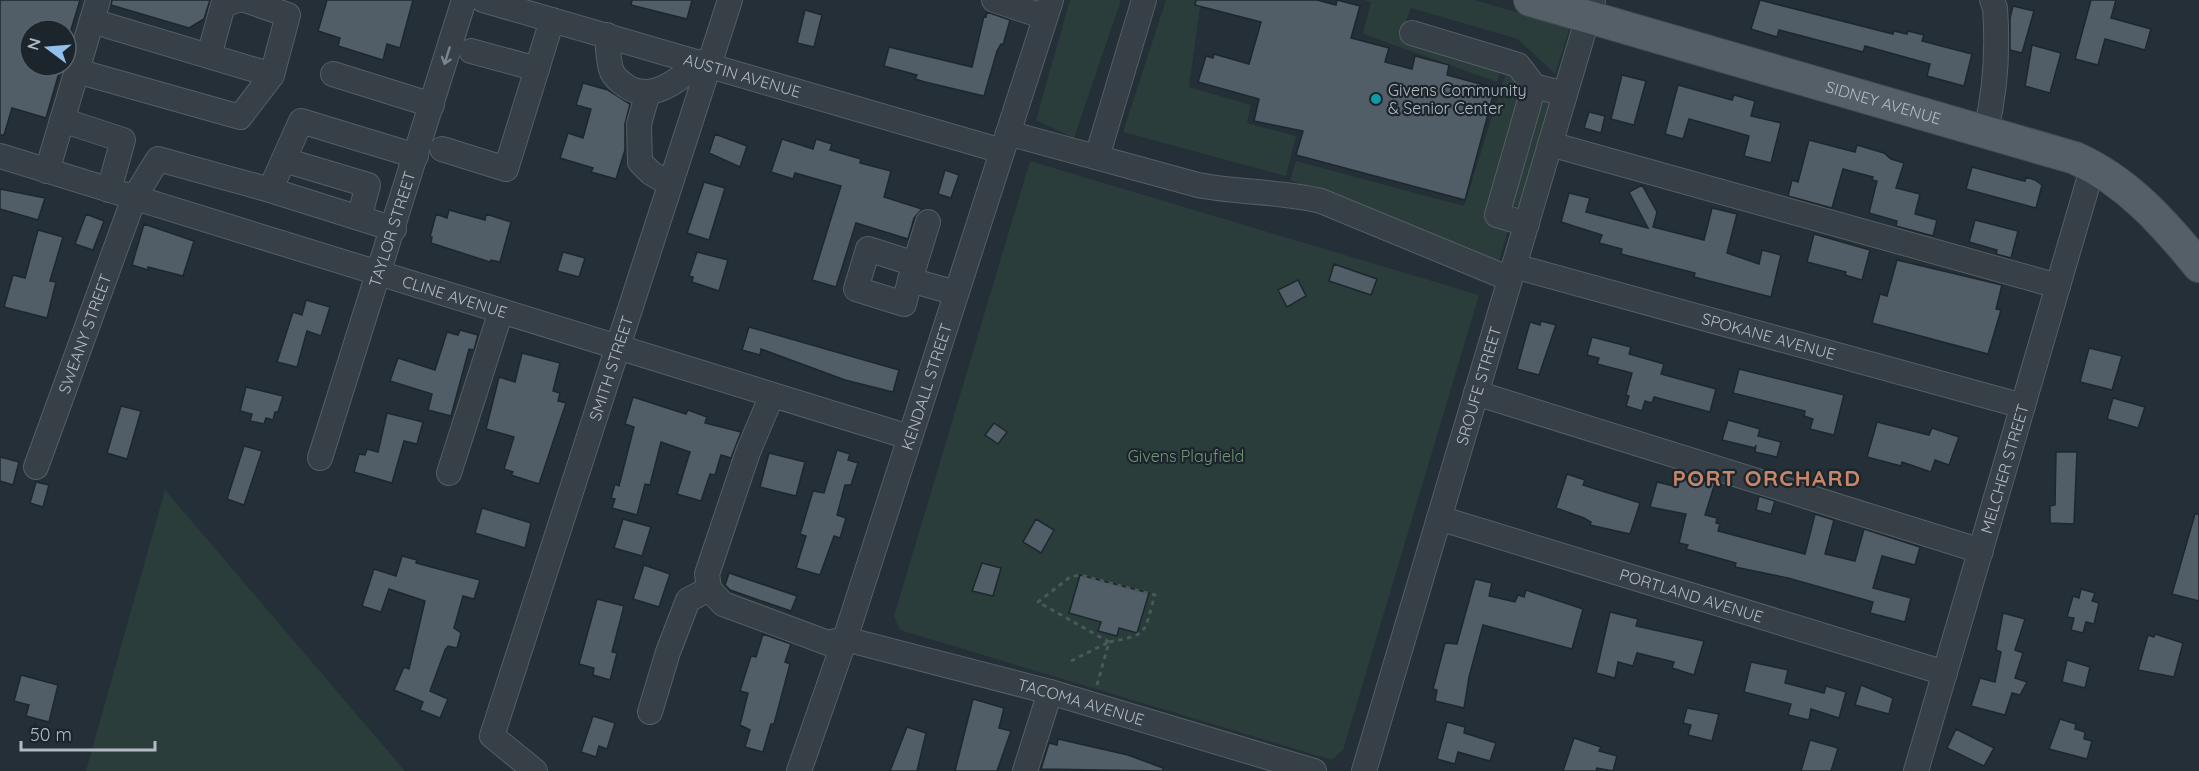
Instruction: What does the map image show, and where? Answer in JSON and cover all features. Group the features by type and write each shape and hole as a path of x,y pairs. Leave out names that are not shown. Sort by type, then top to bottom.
{"main road":[{"name":"SIDNEY AVENUE","path":"1530,0 1591,9 2058,151 2093,166 2140,201 2171,232 2199,267"}],"street":[{"path":"208,56 223,5 238,0"},
{"path":"78,71 240,117 272,75 288,15 245,0"},
{"name":"TAYLOR STREET","path":"320,458 464,0"},
{"name":"AUSTIN AVENUE","path":"483,0 705,63 1005,142 1097,157"},
{"name":"SMITH STREET","path":"535,771 492,736 670,184 705,63 730,0"},
{"path":"994,0 1048,8"},
{"path":"1097,157 1144,0"},
{"path":"1986,130 1995,96 1997,67 1995,8 1992,0"},
{"name":"KENDALL STREET","path":"799,771 845,639 1048,8"},
{"name":"SROUFE STREET","path":"1364,771 1591,9"},
{"path":"78,68 95,10 208,56 272,75"},
{"path":"442,149 506,169 552,20"},
{"path":"1412,33 1518,65 1534,86 1565,94"},
{"path":"607,35 611,70 616,78 629,88 648,92 673,84 705,63"},
{"path":"471,51 537,69"},
{"path":"333,74 432,105"},
{"path":"47,171 75,78"},
{"path":"1527,224 1497,214 1534,86"},
{"path":"648,92 639,124 640,162 651,173 670,184"},
{"path":"63,120 123,140 109,190"},
{"path":"393,229 270,190 301,121 416,156"},
{"path":"1551,144 2058,286"},
{"name":"CLINE AVENUE","path":"0,156 909,437"},
{"name":"SPOKANE AVENUE","path":"1097,157 1226,190 1299,196 1321,201 1512,273 2023,406"},
{"name":"SWEANY STREET","path":"36,467 134,198 158,159 270,190"},
{"path":"284,160 368,185 359,218"},
{"name":"MELCHER STREET","path":"1916,771 2093,166"},
{"path":"928,222 913,272 956,293"},
{"path":"449,473 501,311"},
{"path":"1476,393 1981,551"},
{"path":"650,712 668,652 688,600 709,589 706,574 748,452 772,395"},
{"name":"PORTLAND AVENUE","path":"1439,518 1945,673"},
{"name":"TACOMA AVENUE","path":"709,589 723,604 828,643 845,639 1050,692 1314,771"},
{"path":"1025,771 1050,692"}],"path":[{"path":"1071,661 1109,642 1136,637 1143,633 1155,595 1080,575 1070,577 1038,602 1109,642"},
{"path":"1091,704 1109,642"}],"green space":[{"path":"1070,0 1121,0 1074,138 1036,120"},
{"path":"1166,0 1201,0 1189,87 1251,105 1247,123 1296,136 1286,176 1123,132"},
{"path":"1363,0 1474,0 1570,27 1555,74 1518,39 1411,8 1400,36 1502,67 1497,82 1363,34 1371,2"},
{"path":"1507,69 1524,85 1509,226 1499,261 1290,180 1296,161 1464,206"},
{"path":"1541,101 1551,102 1519,207 1510,204"},
{"name":"Givens Playfield","path":"1030,161 1479,295 1343,750 1332,760 900,630 894,616"},
{"path":"165,490 405,771 86,771"}],"building":[{"path":"0,0 80,0 75,18 18,18 18,78 58,78 46,118 12,108 4,135 0,135"},
{"path":"112,0 210,0 204,19 189,28 111,5"},
{"path":"327,0 413,0 400,48 387,44 383,60 338,46 340,38 318,31"},
{"path":"632,0 692,0 687,19 631,5"},
{"name":"Givens Community & Senior Center","path":"1196,0 1317,0 1336,5 1337,0 1360,6 1351,38 1389,48 1385,62 1412,69 1415,56 1449,65 1447,75 1495,88 1465,200 1296,155 1303,131 1254,121 1259,99 1198,82 1206,56 1213,58 1214,54 1249,64 1261,22 1195,5"},
{"path":"1760,0 1893,34 1894,31 1907,34 1908,31 1924,35 1922,41 1972,54 1964,86 1927,76 1930,64 1865,46 1863,52 1779,30 1777,37 1751,29"},
{"path":"2091,0 2116,0 2111,18 2151,29 2145,50 2105,39 2098,65 2075,59"},
{"path":"2013,6 2034,11 2022,53 2010,50 2010,18"},
{"path":"805,10 822,15 814,47 797,43"},
{"path":"987,12 1010,20 1003,45 1001,44 997,51 984,96 915,79 917,75 884,66 889,47 972,67 984,16 986,17"},
{"path":"2032,45 2061,53 2050,93 2025,86"},
{"path":"1622,75 1646,81 1634,125 1611,119"},
{"path":"583,83 608,90 630,104 625,124 625,150 616,179 591,172 593,168 560,158 568,133 583,138 591,109 576,105"},
{"path":"1678,85 1732,100 1734,95 1755,101 1751,116 1781,123 1771,163 1744,156 1749,136 1689,119 1683,139 1665,134"},
{"path":"1589,112 1605,116 1601,133 1584,128"},
{"path":"715,134 747,146 740,167 709,153"},
{"path":"782,139 813,149 816,139 832,144 830,150 861,159 860,163 891,171 884,197 922,209 914,218 908,239 856,223 836,287 812,280 841,186 795,173 793,179 771,172"},
{"path":"1809,140 1855,152 1857,145 1884,153 1891,159 1904,163 1896,188 1920,194 1915,214 1937,220 1933,236 1896,226 1897,221 1869,213 1877,181 1872,180 1873,177 1843,169 1832,208 1788,196 1792,180 1798,182"},
{"path":"1972,167 2020,180 2025,181 2026,177 2035,180 2042,185 2036,208 1966,189"},
{"path":"945,170 959,175 951,198 938,194"},
{"path":"704,182 725,188 709,240 687,233"},
{"path":"1642,185 1657,212 1653,227 1704,240 1712,208 1737,214 1727,253 1759,264 1762,250 1781,255 1771,297 1694,277 1695,273 1621,254 1622,249 1599,243 1602,235 1561,222 1569,193 1590,198 1586,212 1648,228 1629,192"},
{"path":"0,189 45,198 38,220 0,209"},
{"path":"449,210 485,220 486,214 511,222 500,262 491,260 490,262 431,243 432,237 430,237 436,214 447,218"},
{"path":"86,214 104,221 93,250 75,244"},
{"path":"1975,220 2018,231 2011,258 1996,254 1997,250 1969,242"},
{"path":"144,224 194,241 183,276 132,265"},
{"path":"38,230 63,237 50,281 56,282 47,318 4,307 13,275 25,278"},
{"path":"1814,234 1870,250 1862,280 1845,275 1846,272 1807,262"},
{"path":"563,252 585,258 579,277 557,271"},
{"path":"697,252 728,260 719,291 692,282 693,277 689,276"},
{"path":"1897,260 2002,285 1996,309 2001,310 1988,354 1872,323 1880,294 1887,296"},
{"path":"1334,264 1377,279 1371,295 1329,281"},
{"path":"1298,280 1306,296 1287,307 1278,290"},
{"path":"306,300 330,307 321,336 307,331 297,367 277,362 293,312 302,315"},
{"path":"1541,321 1556,325 1539,375 1517,369 1530,322 1540,325"},
{"path":"749,327 899,370 893,392 845,380 761,349 760,355 742,350"},
{"path":"460,330 478,335 474,350 469,349 451,416 428,410 432,394 390,381 398,358 435,370 447,332 458,335"},
{"path":"1592,337 1631,347 1629,354 1664,364 1661,374 1716,389 1710,412 1654,397 1652,403 1645,401 1642,411 1626,406 1629,396 1626,395 1632,373 1597,364 1599,358 1587,355"},
{"path":"2089,348 2122,356 2112,390 2080,382"},
{"path":"522,353 560,363 553,391 560,393 558,401 566,403 539,484 511,475 513,472 504,469 514,437 486,429 499,377 515,382"},
{"path":"1739,369 1844,395 1834,435 1810,429 1813,419 1804,416 1805,411 1733,393"},
{"path":"246,387 283,396 273,420 266,418 264,424 250,421 252,414 240,411"},
{"path":"633,397 686,414 688,410 707,417 705,423 741,432 731,458 721,455 715,475 710,474 701,501 677,494 690,452 661,442 650,485 645,484 637,515 612,508 615,499 611,498 615,484 619,486 634,427 625,424"},
{"path":"2113,398 2145,407 2138,428 2107,419"},
{"path":"121,406 141,411 127,459 107,453"},
{"path":"387,413 423,422 417,444 404,441 392,483 354,472 359,454 365,455 367,449 378,452"},
{"path":"1728,420 1760,429 1758,436 1781,442 1777,457 1755,452 1756,445 1755,448 1722,440"},
{"path":"1877,422 1929,435 1932,428 1959,437 1949,465 1935,460 1931,472 1902,462 1901,466 1867,457"},
{"path":"994,423 1007,432 998,444 985,435"},
{"path":"244,446 262,451 244,505 227,499"},
{"path":"837,450 850,454 848,460 858,463 851,485 845,485 837,515 846,518 840,538 834,536 820,575 796,568 806,536 800,534 813,491 824,493"},
{"path":"2056,452 2077,452 2074,524 2050,523 2050,506 2055,505"},
{"path":"769,453 805,462 796,496 760,487"},
{"path":"0,457 19,462 13,485 0,481"},
{"path":"1682,472 1715,483 1705,515 1717,518 1716,523 1720,524 1718,531 1805,554 1815,514 1834,520 1825,554 1855,561 1864,529 1920,547 1915,565 1882,556 1873,588 1911,598 1905,622 1870,613 1873,602 1788,578 1735,567 1736,563 1686,549 1688,545 1679,543 1686,514 1650,507 1657,482 1678,487"},
{"path":"1567,474 1585,480 1583,485 1640,503 1630,534 1590,525 1591,522 1584,518 1556,508"},
{"path":"36,482 49,485 43,507 30,503"},
{"path":"1759,496 1775,501 1771,514 1756,510"},
{"path":"482,508 531,523 525,548 475,533"},
{"path":"2195,514 2199,514 2199,601 2172,594"},
{"path":"623,519 651,527 642,556 614,548"},
{"path":"1036,519 1054,530 1041,553 1023,542"},
{"path":"402,556 417,560 416,563 480,580 474,599 463,596 454,628 461,633 457,648 448,646 445,650 430,691 448,699 440,718 420,710 423,702 394,690 404,667 409,669 425,601 389,589 381,612 362,606 374,569 396,576"},
{"path":"982,563 1001,568 993,596 972,591"},
{"path":"644,565 670,574 659,607 633,599"},
{"path":"729,573 797,596 791,611 730,590 725,585"},
{"path":"1080,575 1149,593 1137,633 1119,628 1117,636 1098,631 1101,622 1069,613"},
{"path":"1475,579 1492,583 1489,596 1515,602 1518,595 1524,597 1526,590 1583,609 1572,649 1483,625 1469,677 1464,708 1435,701 1437,690 1433,689 1445,643 1457,644"},
{"path":"2081,589 2095,593 2092,601 2099,603 2094,624 2086,622 2083,633 2071,630 2074,618 2067,617 2073,596 2079,598"},
{"path":"597,599 624,606 612,652 617,653 610,680 593,675 594,668 579,664"},
{"path":"1610,612 1638,619 1636,626 1704,641 1694,675 1672,668 1674,662 1637,653 1633,666 1618,662 1615,678 1596,673"},
{"path":"2003,613 2025,619 2015,650 2023,653 2015,678 2027,682 2020,695 2012,693 2005,715 1971,706 1980,678 1995,682 2001,652 1996,650"},
{"path":"763,634 791,644 785,662 790,664 774,724 771,724 763,752 745,747 750,730 740,725 748,693 740,691 751,656 756,657"},
{"path":"2155,634 2183,643 2174,677 2138,670 2148,635 2154,637"},
{"path":"2067,660 2090,667 2085,688 2062,682"},
{"path":"1751,662 1788,670 1785,683 1824,693 1826,686 1846,692 1839,718 1811,709 1809,720 1788,715 1791,704 1744,692"},
{"path":"21,675 58,685 49,722 26,716 29,705 14,701"},
{"path":"1861,685 1893,698 1889,714 1855,705"},
{"path":"973,699 1004,708 999,728 1011,731 997,771 955,771"},
{"path":"1687,708 1719,714 1712,741 1688,735 1691,725 1683,723"},
{"path":"593,716 615,723 607,749 599,746 596,757 581,752"},
{"path":"2060,719 2076,724 2075,729 2085,732 2084,739 2092,741 2087,759 2049,749"},
{"path":"1447,722 1465,727 1464,733 1496,743 1490,761 1458,752 1455,764 1437,759"},
{"path":"907,727 926,733 917,771 890,771"},
{"path":"1956,729 1994,748 1984,766 1947,748"},
{"path":"1574,738 1601,747 1599,751 1617,756 1613,771 1597,768 1596,771 1563,771"},
{"path":"1058,739 1128,755 1163,768 1163,771 1041,769 1049,743 1057,745"},
{"path":"1810,740 1838,748 1831,771 1801,771"}],"place":[{"name":"Givens Community & Senior Center","path":"1376,99"}],"district":[{"name":"PORT ORCHARD","path":"1767,478"}]}
